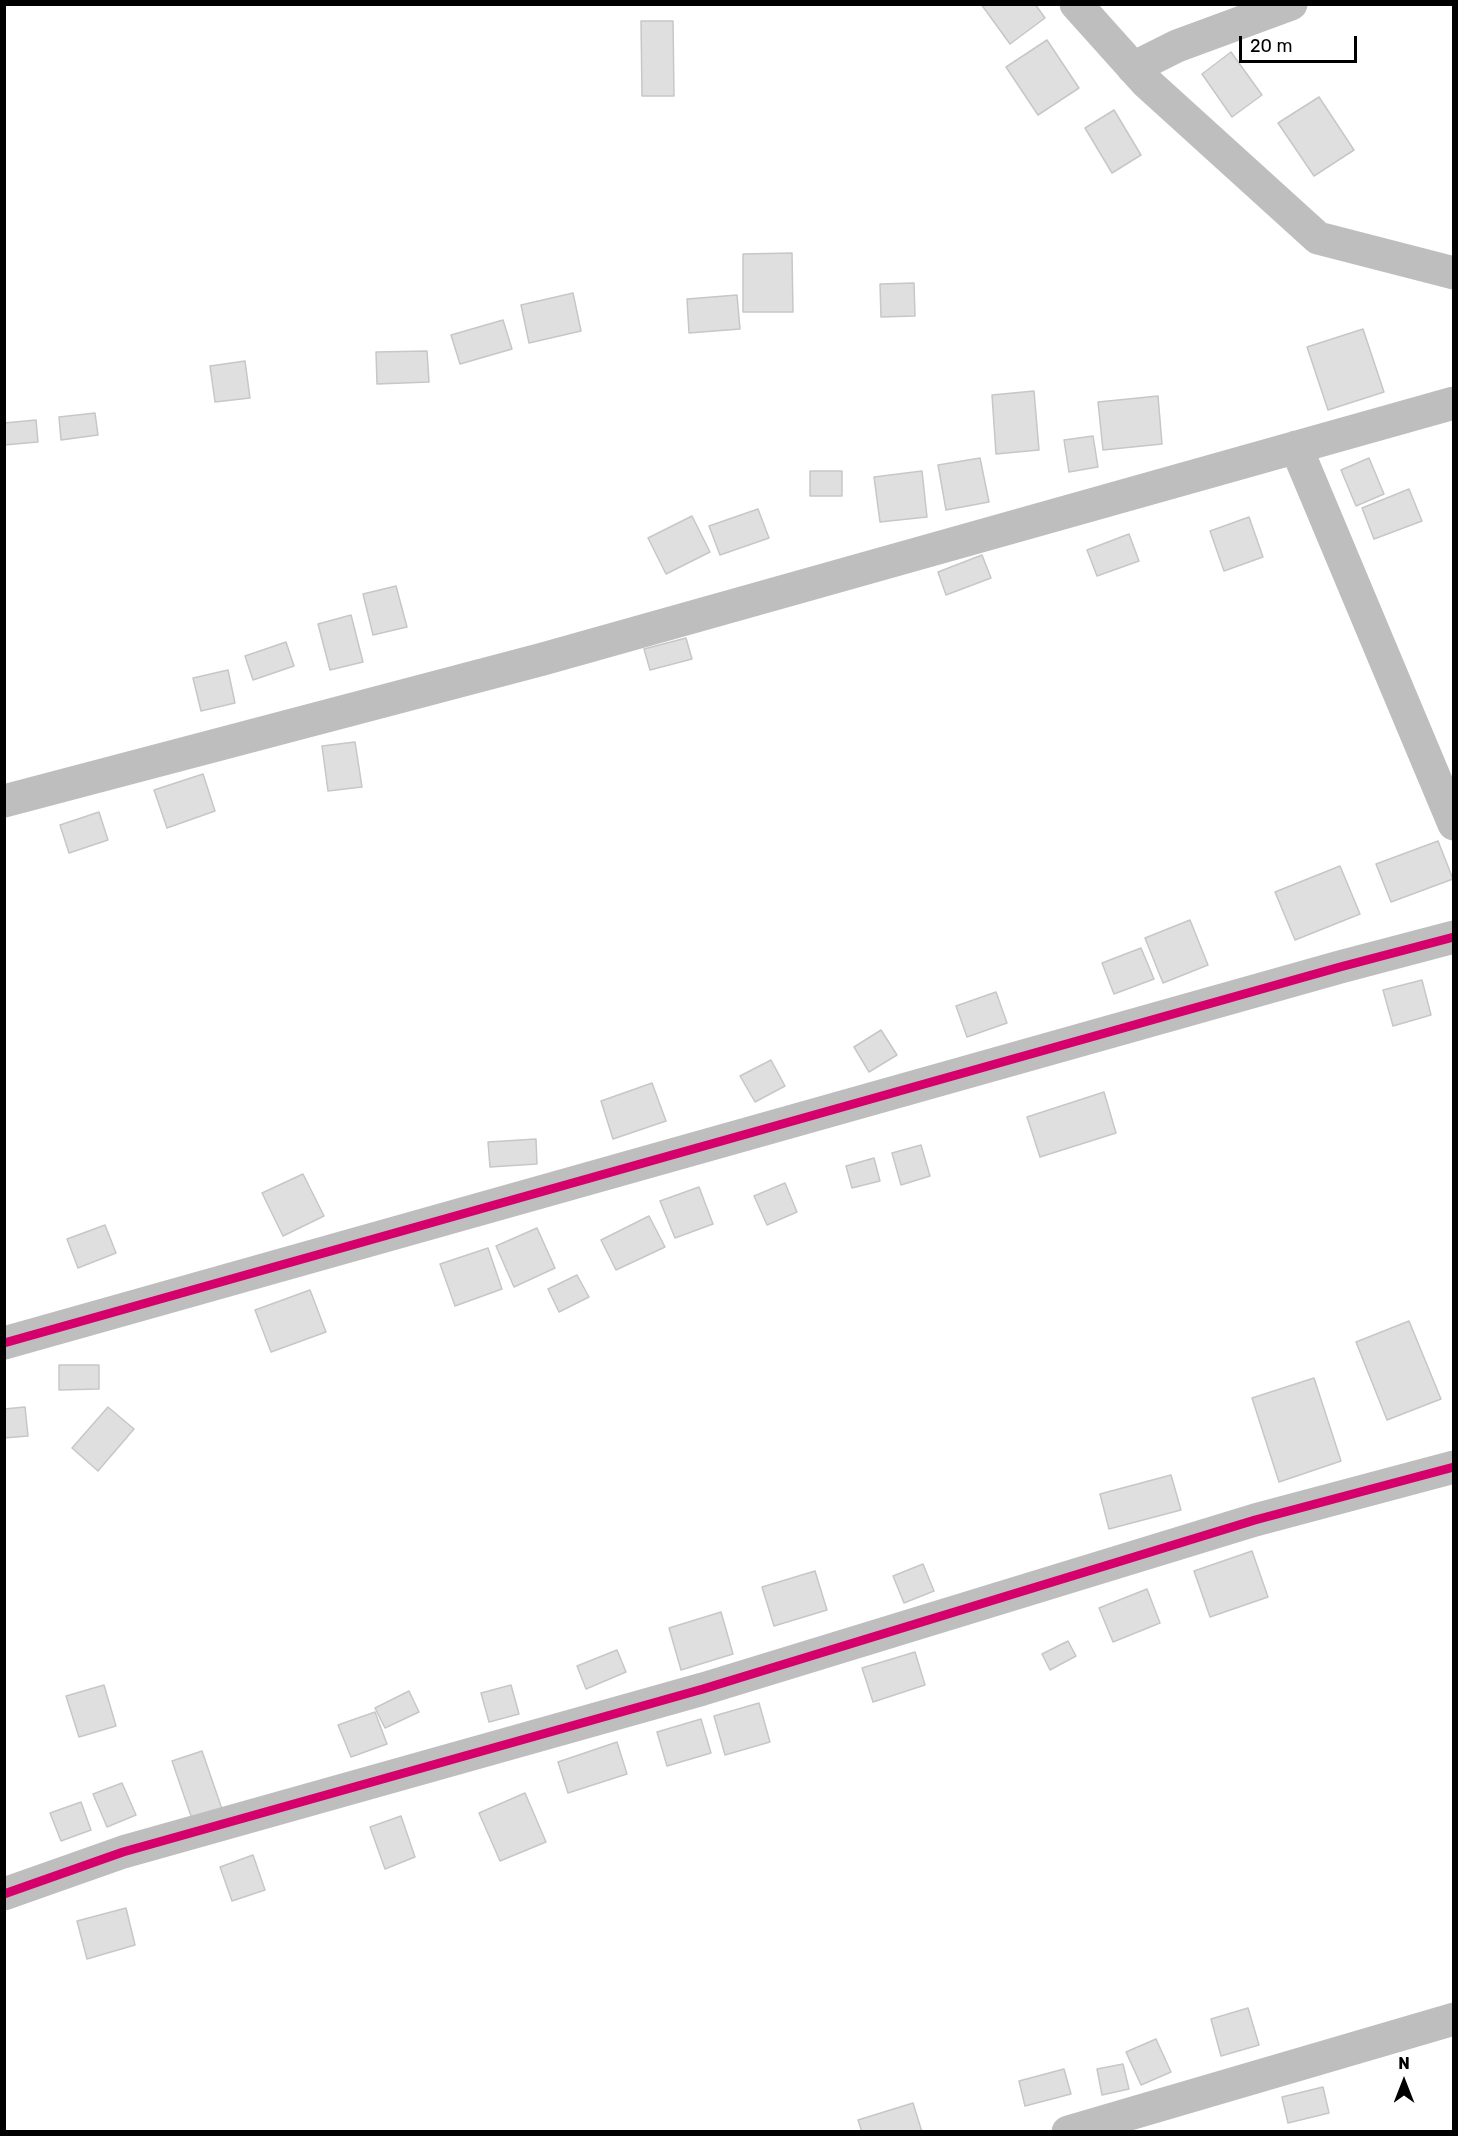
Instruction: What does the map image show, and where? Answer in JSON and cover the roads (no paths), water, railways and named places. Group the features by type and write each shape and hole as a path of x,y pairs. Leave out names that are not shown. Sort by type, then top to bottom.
{"street":[{"path":"1076,4 1146,82 1318,237 1454,273"},
{"path":"1133,68 1177,46 1291,4"},
{"path":"4,801 543,659 1454,403"},
{"path":"1296,447 1454,824"},
{"path":"4,1343 1329,970 1454,937"},
{"path":"4,1894 123,1851 703,1689 1255,1520 1454,1467"},
{"path":"1068,2132 1454,2019"}]}
